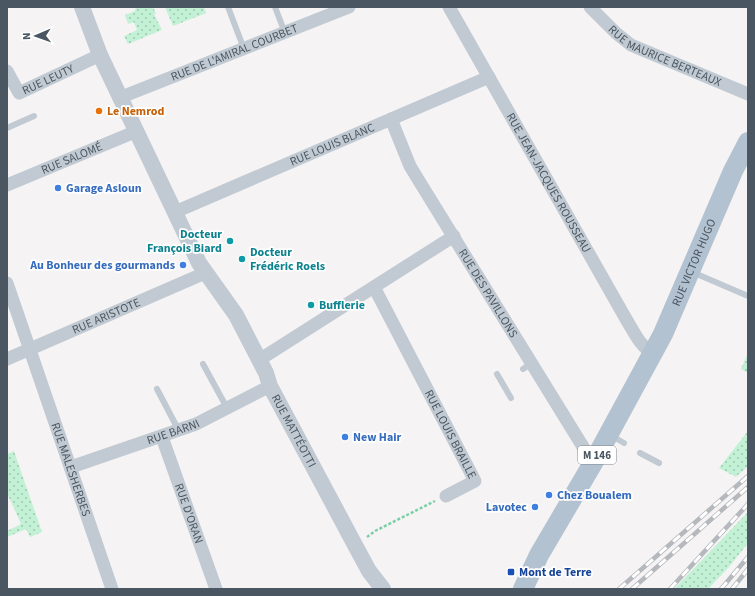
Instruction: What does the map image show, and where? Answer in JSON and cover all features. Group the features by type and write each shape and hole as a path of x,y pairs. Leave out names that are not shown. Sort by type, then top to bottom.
{"main road":[{"name":"RUE VICTOR HUGO","path":"653,354 666,330 733,171 748,128"},
{"name":"RUE VICTOR HUGO","path":"733,171 748,142"},
{"name":"M 146","path":"523,589 539,555 593,463 616,439 653,354"},
{"name":"M 146","path":"514,589 525,572 539,555"}],"street":[{"name":"RUE MATTÉOTTI","path":"82,7 119,98 137,131 199,263 236,315 259,360 270,386 356,547 369,571 383,589"},
{"name":"RUE DE L'AMIRAL COURBET","path":"119,98 349,7"},
{"name":"RUE JEAN-JACQUES ROUSSEAU","path":"449,7 626,319 646,350 653,354"},
{"name":"RUE MAURICE BERTEAUX","path":"590,7 616,33 631,45 748,94"},
{"name":"RUE LEUTY","path":"7,71 19,93 100,54"},
{"name":"RUE LOUIS BLANC","path":"175,212 489,78"},
{"name":"RUE DES PAVILLONS","path":"391,119 410,166 454,236 528,366 593,463"},
{"name":"RUE SALOMÉ","path":"7,185 137,131"},
{"path":"259,360 454,236"},
{"name":"RUE ARISTOTE","path":"7,359 206,273"},
{"name":"RUE MALESHERBES","path":"7,283 112,589"},
{"name":"RUE LOUIS BRAILLE","path":"374,287 475,482 446,496"},
{"name":"RUE BARNI","path":"71,467 179,431 204,420 270,386"},
{"name":"RUE D'ORAN","path":"162,437 216,589"}],"lane":[{"path":"228,7 244,49"},
{"path":"275,7 286,33"},
{"path":"7,128 34,116"},
{"path":"690,271 748,296"},
{"path":"203,364 227,408"},
{"path":"497,374 504,380 511,398"},
{"path":"157,389 179,431"},
{"path":"640,453 659,464"}],"path":[{"path":"356,547 375,531 446,496"}],"green space":[{"path":"136,7 153,7 156,14 154,14 162,30 128,44 124,36 137,30 134,22 128,24 125,15 135,11"},
{"path":"165,7 204,7 206,13 173,26"},
{"path":"748,353 748,373 741,369"},
{"path":"748,431 748,466 736,477 719,468"},
{"path":"14,451 42,532 30,537 26,529 7,537 7,531 21,524 7,493 7,454"},
{"path":"748,512 748,543 729,567 708,589 674,589"}],"railway":[{"path":"619,589 748,476"},
{"path":"632,589 748,487"},
{"path":"670,589 748,504"},
{"path":"721,589 748,557"},
{"path":"732,589 748,569"}],"place":[{"name":"Le Nemrod","path":"99,111"},
{"name":"Garage Asloun","path":"58,188"},
{"name":"Docteur François Biard","path":"230,241"},
{"name":"Docteur Frédéric Roels","path":"242,259"},
{"name":"Au Bonheur des gourmands","path":"183,265"},
{"name":"Bufflerie","path":"311,305"},
{"name":"New Hair","path":"345,437"},
{"name":"Chez Boualem","path":"549,495"},
{"name":"Lavotec","path":"535,507"},
{"name":"Mont de Terre","path":"511,572"}]}
